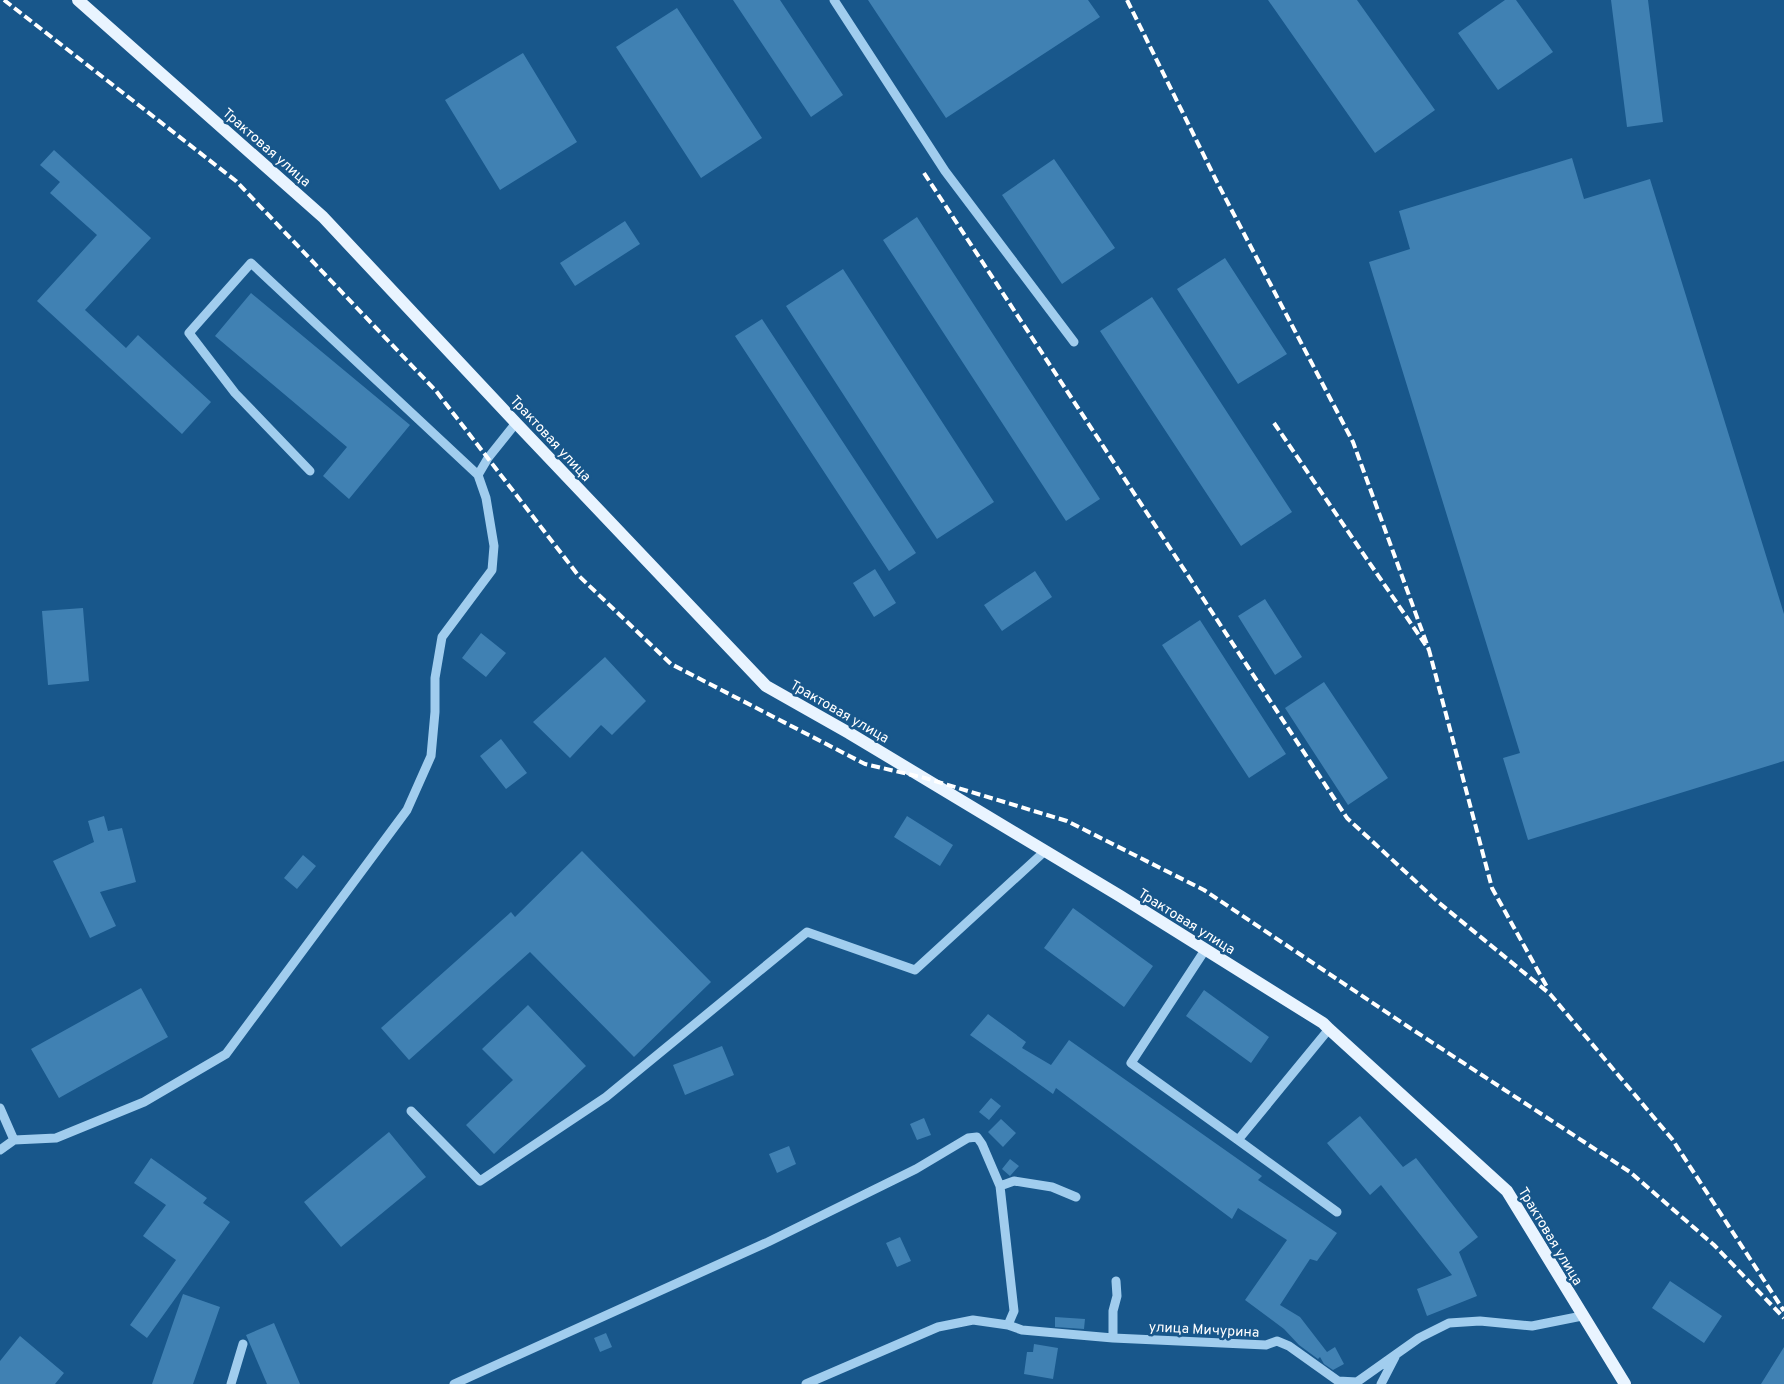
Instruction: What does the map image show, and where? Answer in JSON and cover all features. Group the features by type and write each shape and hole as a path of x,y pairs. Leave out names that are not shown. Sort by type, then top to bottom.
{"main road":[{"name":"Трактовая улица","path":"78,0 323,217 516,424 766,686 849,732 1323,1023 1507,1191 1625,1384"}],"street":[{"path":"834,0 945,171 1074,342"},
{"path":"0,1150 14,1140 56,1138 144,1102 226,1054 407,810 431,756 435,712 435,678 442,637 492,570 494,546 486,498 478,475 251,262 190,333 235,393 310,471"},
{"path":"478,475 488,458 516,424"},
{"path":"411,1111 480,1180 606,1097 807,932 915,970 1045,851"},
{"path":"1205,950 1131,1063 1337,1212"},
{"path":"1238,1140 1329,1029"},
{"path":"1,1114 14,1140"},
{"path":"454,1384 768,1242 916,1169 968,1138 977,1137 982,1144 1000,1186 1014,1311 1008,1325"},
{"path":"1000,1186 1014,1182 1052,1187 1076,1197"},
{"path":"1113,1338 1112,1311 1117,1296 1116,1281"},
{"name":"улица Мичурина","path":"806,1384 938,1327 973,1320 1008,1325 1022,1330 1113,1338 1266,1345 1277,1342 1289,1346 1338,1381 1357,1382 1395,1357 1419,1338 1449,1324 1480,1321 1532,1326 1582,1316"},
{"path":"231,1384 244,1344"},
{"path":"1381,1384 1395,1357"}],"building":[{"path":"733,0 780,0 843,95 811,117"},
{"path":"868,0 1088,0 1100,17 946,118"},
{"path":"1268,0 1357,0 1435,110 1375,153"},
{"path":"1505,0 1516,0 1553,52 1498,90 1458,33"},
{"path":"1611,0 1648,0 1663,122 1627,127"},
{"path":"677,8 762,138 701,178 616,47"},
{"path":"523,53 577,142 500,190 445,100"},
{"path":"54,150 151,238 85,310 126,348 138,335 211,402 182,434 37,301 97,235 50,193 60,182 40,165"},
{"path":"1572,158 1584,199 1650,179 1784,614 1784,761 1528,840 1503,758 1520,753 1369,262 1410,249 1399,211"},
{"path":"1054,159 1115,248 1062,284 1002,195"},
{"path":"917,217 1100,499 1066,521 883,240"},
{"path":"625,221 640,244 575,286 560,263"},
{"path":"1225,258 1287,354 1238,384 1177,289"},
{"path":"843,269 994,502 937,539 786,306"},
{"path":"251,293 410,425 349,499 323,476 347,447 215,336"},
{"path":"1152,297 1292,512 1241,546 1100,331"},
{"path":"762,319 916,553 889,571 735,336"},
{"path":"875,569 896,603 874,617 853,583"},
{"path":"1035,571 1052,597 1002,631 984,605"},
{"path":"1265,599 1302,657 1275,675 1238,616"},
{"path":"83,608 89,681 48,685 42,611"},
{"path":"1200,620 1286,754 1249,778 1162,645"},
{"path":"481,633 506,653 486,677 462,658"},
{"path":"605,657 646,701 612,735 601,725 570,758 533,722"},
{"path":"1324,682 1388,778 1348,805 1285,708"},
{"path":"501,739 527,773 506,789 480,756"},
{"path":"104,816 108,831 122,828 136,882 100,892 116,926 90,938 53,861 94,842 88,821"},
{"path":"907,816 953,845 940,866 894,837"},
{"path":"582,851 711,982 634,1057 530,952 409,1060 381,1028 511,912 515,917"},
{"path":"303,855 316,866 297,889 284,878"},
{"path":"1073,908 1153,966 1124,1007 1044,948"},
{"path":"141,988 168,1037 59,1098 31,1049"},
{"path":"1204,990 1269,1037 1251,1063 1186,1016"},
{"path":"528,1005 586,1066 494,1154 466,1125 513,1080 482,1049"},
{"path":"988,1014 1026,1042 1022,1048 1051,1065 1069,1040 1262,1176 1258,1180 1337,1233 1317,1261 1310,1259 1280,1305 1300,1317 1327,1352 1335,1347 1344,1364 1333,1370 1324,1364 1320,1357 1318,1359 1299,1345 1284,1329 1245,1300 1287,1240 1238,1208 1232,1219 1056,1088 1053,1094 970,1035"},
{"path":"722,1046 734,1075 685,1095 673,1065"},
{"path":"991,1098 1001,1106 989,1120 979,1112"},
{"path":"1360,1116 1403,1167 1416,1158 1478,1237 1459,1252 1477,1296 1427,1316 1417,1289 1452,1275 1381,1185 1370,1195 1327,1143"},
{"path":"924,1118 931,1135 917,1140 910,1124"},
{"path":"1001,1119 1016,1133 1003,1147 988,1132"},
{"path":"389,1132 426,1177 341,1247 304,1202"},
{"path":"789,1146 796,1164 777,1173 769,1154"},
{"path":"151,1158 207,1198 203,1203 230,1222 147,1338 130,1325 176,1260 143,1236 166,1205 134,1183"},
{"path":"1010,1159 1019,1166 1010,1176 1002,1169"},
{"path":"900,1237 911,1261 897,1267 886,1243"},
{"path":"1670,1281 1722,1316 1704,1343 1652,1308"},
{"path":"183,1294 220,1307 193,1384 152,1384"},
{"path":"1055,1317 1085,1319 1084,1329 1055,1327"},
{"path":"274,1323 300,1384 267,1384 246,1335"},
{"path":"606,1333 612,1347 600,1352 594,1338"},
{"path":"20,1336 64,1373 55,1384 0,1384 0,1361"},
{"path":"1034,1344 1058,1348 1053,1379 1024,1374 1027,1352 1033,1352"},
{"path":"1784,1347 1784,1384 1761,1384"}],"railway":[{"path":"4,0 236,181 436,391 578,575 671,664 865,764 925,778 1067,821 1204,890 1630,1172 1714,1245 1784,1318"},
{"path":"1127,0 1218,184 1353,442 1429,650"},
{"path":"924,173 1347,818 1438,902 1550,994 1672,1139 1784,1311"},
{"path":"1274,423 1429,650 1492,888 1547,987"}]}
